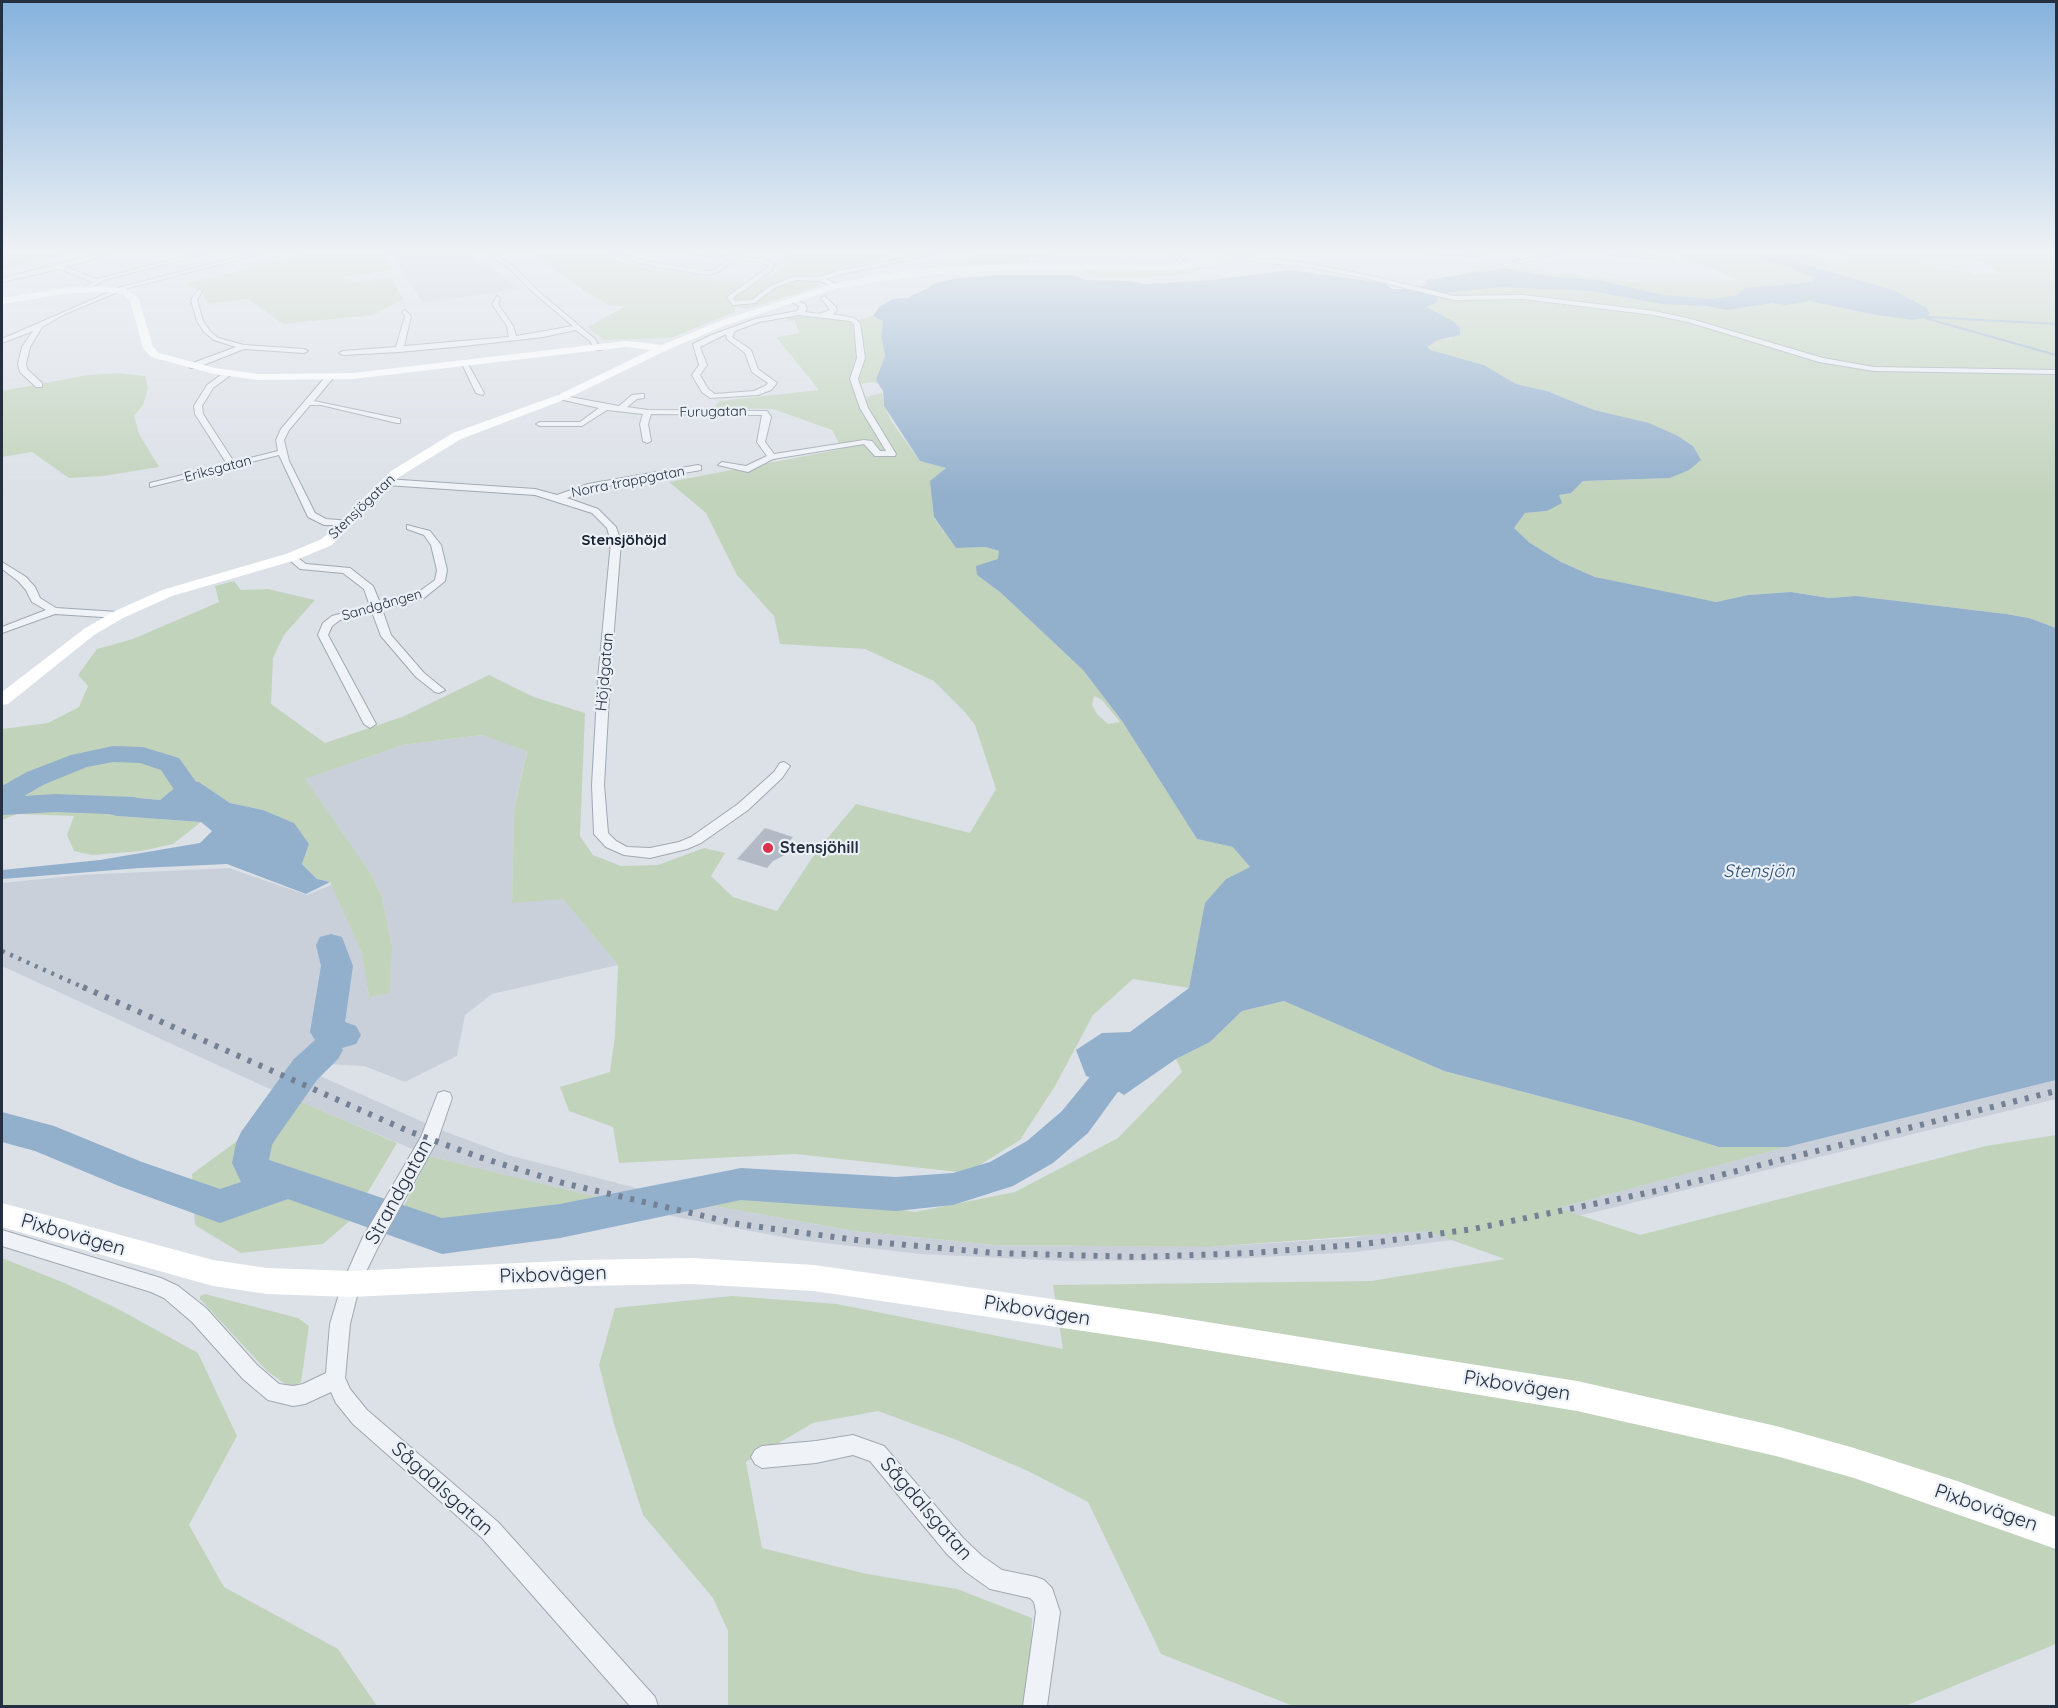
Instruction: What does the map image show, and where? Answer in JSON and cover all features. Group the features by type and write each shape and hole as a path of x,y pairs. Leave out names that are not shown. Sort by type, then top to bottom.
{"street":[{"path":"2,341 20,334"},
{"path":"35,334 26,347 22,364 23,370 39,385"},
{"path":"144,334 148,348 155,355 228,374 271,378 330,377 637,344 663,348"},
{"path":"209,334 216,339 243,347 304,351"},
{"path":"399,350 403,334"},
{"path":"512,334 513,339"},
{"path":"343,353 513,339 542,334"},
{"path":"586,334 598,348"},
{"name":"Stensjögatan","path":"2,700 89,632 118,615 166,593 291,556 327,542 386,482 411,463 457,436 562,397 697,334"},
{"path":"721,334 696,346 703,365 696,375 705,390 713,396 755,393 768,388 773,383 755,370 748,352 729,338 730,334"},
{"path":"722,465 748,469 772,457 864,442 869,443 878,454 892,454 864,408 854,379 861,358 858,334"},
{"path":"1733,334 1822,360 1874,369 1921,372 2056,372"},
{"path":"193,366 243,347"},
{"path":"464,364 480,393"},
{"path":"228,374 210,387 198,406 199,414 231,465"},
{"path":"330,377 282,434 280,440 283,452 311,515 324,522 348,523"},
{"path":"620,409 635,397 641,396"},
{"name":"Furugatan","path":"562,397 605,407 648,412 764,413 767,417 761,442 772,457"},
{"path":"307,403 321,403 397,421"},
{"path":"540,424 582,424 605,407"},
{"path":"647,441 644,424 648,412"},
{"name":"Eriksgatan","path":"153,485 283,452"},
{"name":"Norra trappgatan","path":"558,498 588,487 698,468"},
{"name":"Höjdgatan","path":"386,482 513,490 558,498 595,511 611,527 615,535 615,561 600,747 598,806 601,834 611,844 636,854 682,846 718,827 771,782 784,766"},
{"name":"Sandgången","path":"370,724 322,635 327,625 336,618 420,596 440,581 442,570 436,544 427,533 410,527"},
{"path":"291,556 303,567 346,570 369,588 387,636 420,675 439,690"},
{"path":"2,565 22,579 31,589 36,600 54,611"},
{"path":"2,630 54,611 118,615"},
{"name":"Strandgatan","path":"351,1284 369,1243 429,1139 444,1098"},
{"name":"Pixbovägen","path":"2,1215 213,1273 267,1281 351,1284 582,1273 692,1271 814,1278 909,1291 1577,1396 1776,1441 1854,1463 2056,1533"},
{"path":"2,1238 154,1284 171,1292 199,1315 250,1372 275,1392 293,1396 305,1394 335,1379 340,1324 351,1284"},
{"name":"Sågdalsgatan","path":"335,1379 343,1396 360,1416 490,1530 646,1707"},
{"name":"Sågdalsgatan","path":"762,1457 816,1452 853,1445 877,1453 955,1546 974,1564 998,1581 1036,1588 1044,1596 1048,1612 1035,1707"}],"shaded area":[{"path":"482,735 527,750 514,810 512,903 563,898 618,965 492,994 465,1015 457,1056 405,1082 364,1066 289,1062 441,1130 508,1155 691,1202 854,1231 995,1245 1208,1247 1350,1238 1557,1208 1787,1147 2056,1080 2056,1099 1591,1213 1452,1240 1355,1252 1213,1260 1063,1261 921,1254 799,1240 681,1218 429,1156 261,1085 2,966 2,883 80,875 229,868 307,895 336,883 361,951 369,996 392,945 382,897 372,875 304,779 403,745"}],"green space":[{"path":"596,334 682,334 671,338 604,340"},
{"path":"796,334 881,334 885,357 877,379 879,384 874,382 859,384 866,397 882,393 884,406 892,422 920,461 946,468 931,481 934,518 956,548 986,547 999,551 999,559 977,575 1000,592 1083,670 1122,721 1197,839 1234,847 1250,867 1226,879 1197,949 1189,988 1133,979 1093,1015 1055,1086 1020,1140 967,1173 795,1154 619,1163 613,1127 569,1111 560,1087 610,1072 615,1036 618,965 563,899 512,903 514,810 527,751 482,735 403,745 305,779 372,875 382,897 392,945 390,993 369,997 361,951 330,882 317,879 302,864 309,844 293,823 263,810 230,803 199,782 160,800 128,797 117,816 201,822 173,844 141,851 92,855 74,851 67,835 74,816 17,814 2,820 2,729 48,723 79,707 88,686 78,675 97,649 133,639 219,602 215,586 234,581 241,590 268,589 315,600 284,635 273,658 271,704 325,743 402,717 489,675 534,697 585,713 580,836 593,855 621,866 658,865 704,848 725,853 711,876 733,897 777,911 816,852 856,804 970,833 996,789 975,725 964,711 934,681 865,649 780,644 774,616 737,575 706,513 669,482 842,449 832,430 773,409 713,408 720,401 819,390 776,337","holes":["1094,696 1102,700 1120,722 1108,724 1097,714 1092,705"]},
{"path":"1449,334 2056,334 2056,628 2029,618 2006,614 1856,596 1829,598 1791,592 1748,595 1716,602 1595,577 1561,562 1530,543 1514,528 1525,513 1548,511 1558,495 1571,493 1583,481 1670,478 1700,460 1693,446 1678,436 1594,410 1547,391 1516,384 1484,365 1426,347 1438,340 1452,339"},
{"path":"118,373 145,376 148,388 143,405 134,416 139,434 159,467 103,476 69,478 32,452 2,457 2,391 88,375"},
{"path":"1284,1001 1444,1071 1634,1121 1719,1147 1787,1147 1558,1208 1640,1235 1986,1146 2056,1135 2056,1644 1905,1706 1293,1706 1161,1654 1088,1502 1028,1471 954,1439 878,1411 813,1423 746,1462 762,1548 867,1574 957,1589 1032,1618 1030,1687 1025,1706 728,1706 728,1631 713,1598 643,1515 614,1424 599,1365 615,1308 732,1296 837,1304 1063,1349 1053,1285 1371,1281 1505,1259 1426,1231 1208,1247 995,1245 854,1231 691,1202 746,1190 811,1195 915,1212 1015,1192 1118,1138 1182,1072 1176,1059 1210,1042 1242,1011"},
{"path":"281,1093 397,1143 352,1219 323,1244 241,1253 195,1225 192,1174 248,1133"},
{"path":"429,1156 613,1201 553,1214 452,1221 402,1210"},
{"path":"2,1258 67,1284 198,1353 237,1436 189,1525 224,1587 338,1649 377,1706 2,1706"},
{"path":"205,1294 298,1318 309,1326 301,1382 296,1385 287,1385 267,1371 200,1299 200,1296"}],"water":[{"name":"Stensjön","path":"881,334 1460,334 1438,340 1427,347 1484,365 1516,384 1547,391 1594,410 1649,423 1678,436 1693,446 1701,460 1689,470 1670,478 1583,481 1571,493 1559,495 1562,503 1547,511 1525,513 1514,528 1530,543 1561,562 1595,577 1716,602 1748,595 1791,592 1829,598 1856,596 2006,614 2029,618 2056,628 2056,1080 1787,1147 1719,1147 1634,1121 1444,1071 1284,1001 1242,1011 1210,1042 1176,1059 1124,1095 1105,1083 1086,1076 1076,1050 1102,1033 1130,1032 1189,988 1205,903 1226,879 1250,867 1233,847 1197,839 1122,721 1083,670 1000,592 977,575 976,566 998,559 999,551 986,547 956,548 934,517 930,481 946,468 920,461 884,406 883,391 876,380 885,356"},
{"path":"185,780 199,782 230,803 263,810 294,823 309,844 302,864 317,879 330,882 306,894 227,864 2,879 2,870 100,860 200,843 212,831 201,822 117,816 91,809 102,800 128,797 160,800"}],"building":[{"name":"Stensjöhill","path":"765,828 793,837 788,843 787,854 773,861 767,868 737,859"}],"waterway":[{"path":"1981,334 2056,355"},
{"path":"2,797 36,778 80,761 113,754 143,755 170,764 199,806 206,811"},
{"path":"2,806 55,803 134,806"},
{"path":"331,945 337,966 327,1032 344,1035"},
{"path":"326,1050 305,1070 264,1126 254,1143 250,1163 254,1171 442,1236 560,1221 741,1184 896,1194 953,1189 1000,1175 1040,1152 1075,1122 1105,1083 1136,1059"},
{"path":"2,1127 41,1137 132,1175 220,1206 288,1183"}],"railway":[{"path":"2,951 87,989"},
{"path":"83,987 408,1131 479,1157 563,1183 738,1224 864,1241 994,1253 1138,1257 1252,1253 1364,1244 1473,1229 1661,1190 2056,1091"}],"place":[{"name":"Stensjöhill","path":"768,848"}],"district":[{"name":"Stensjöhöjd","path":"624,540"}]}
